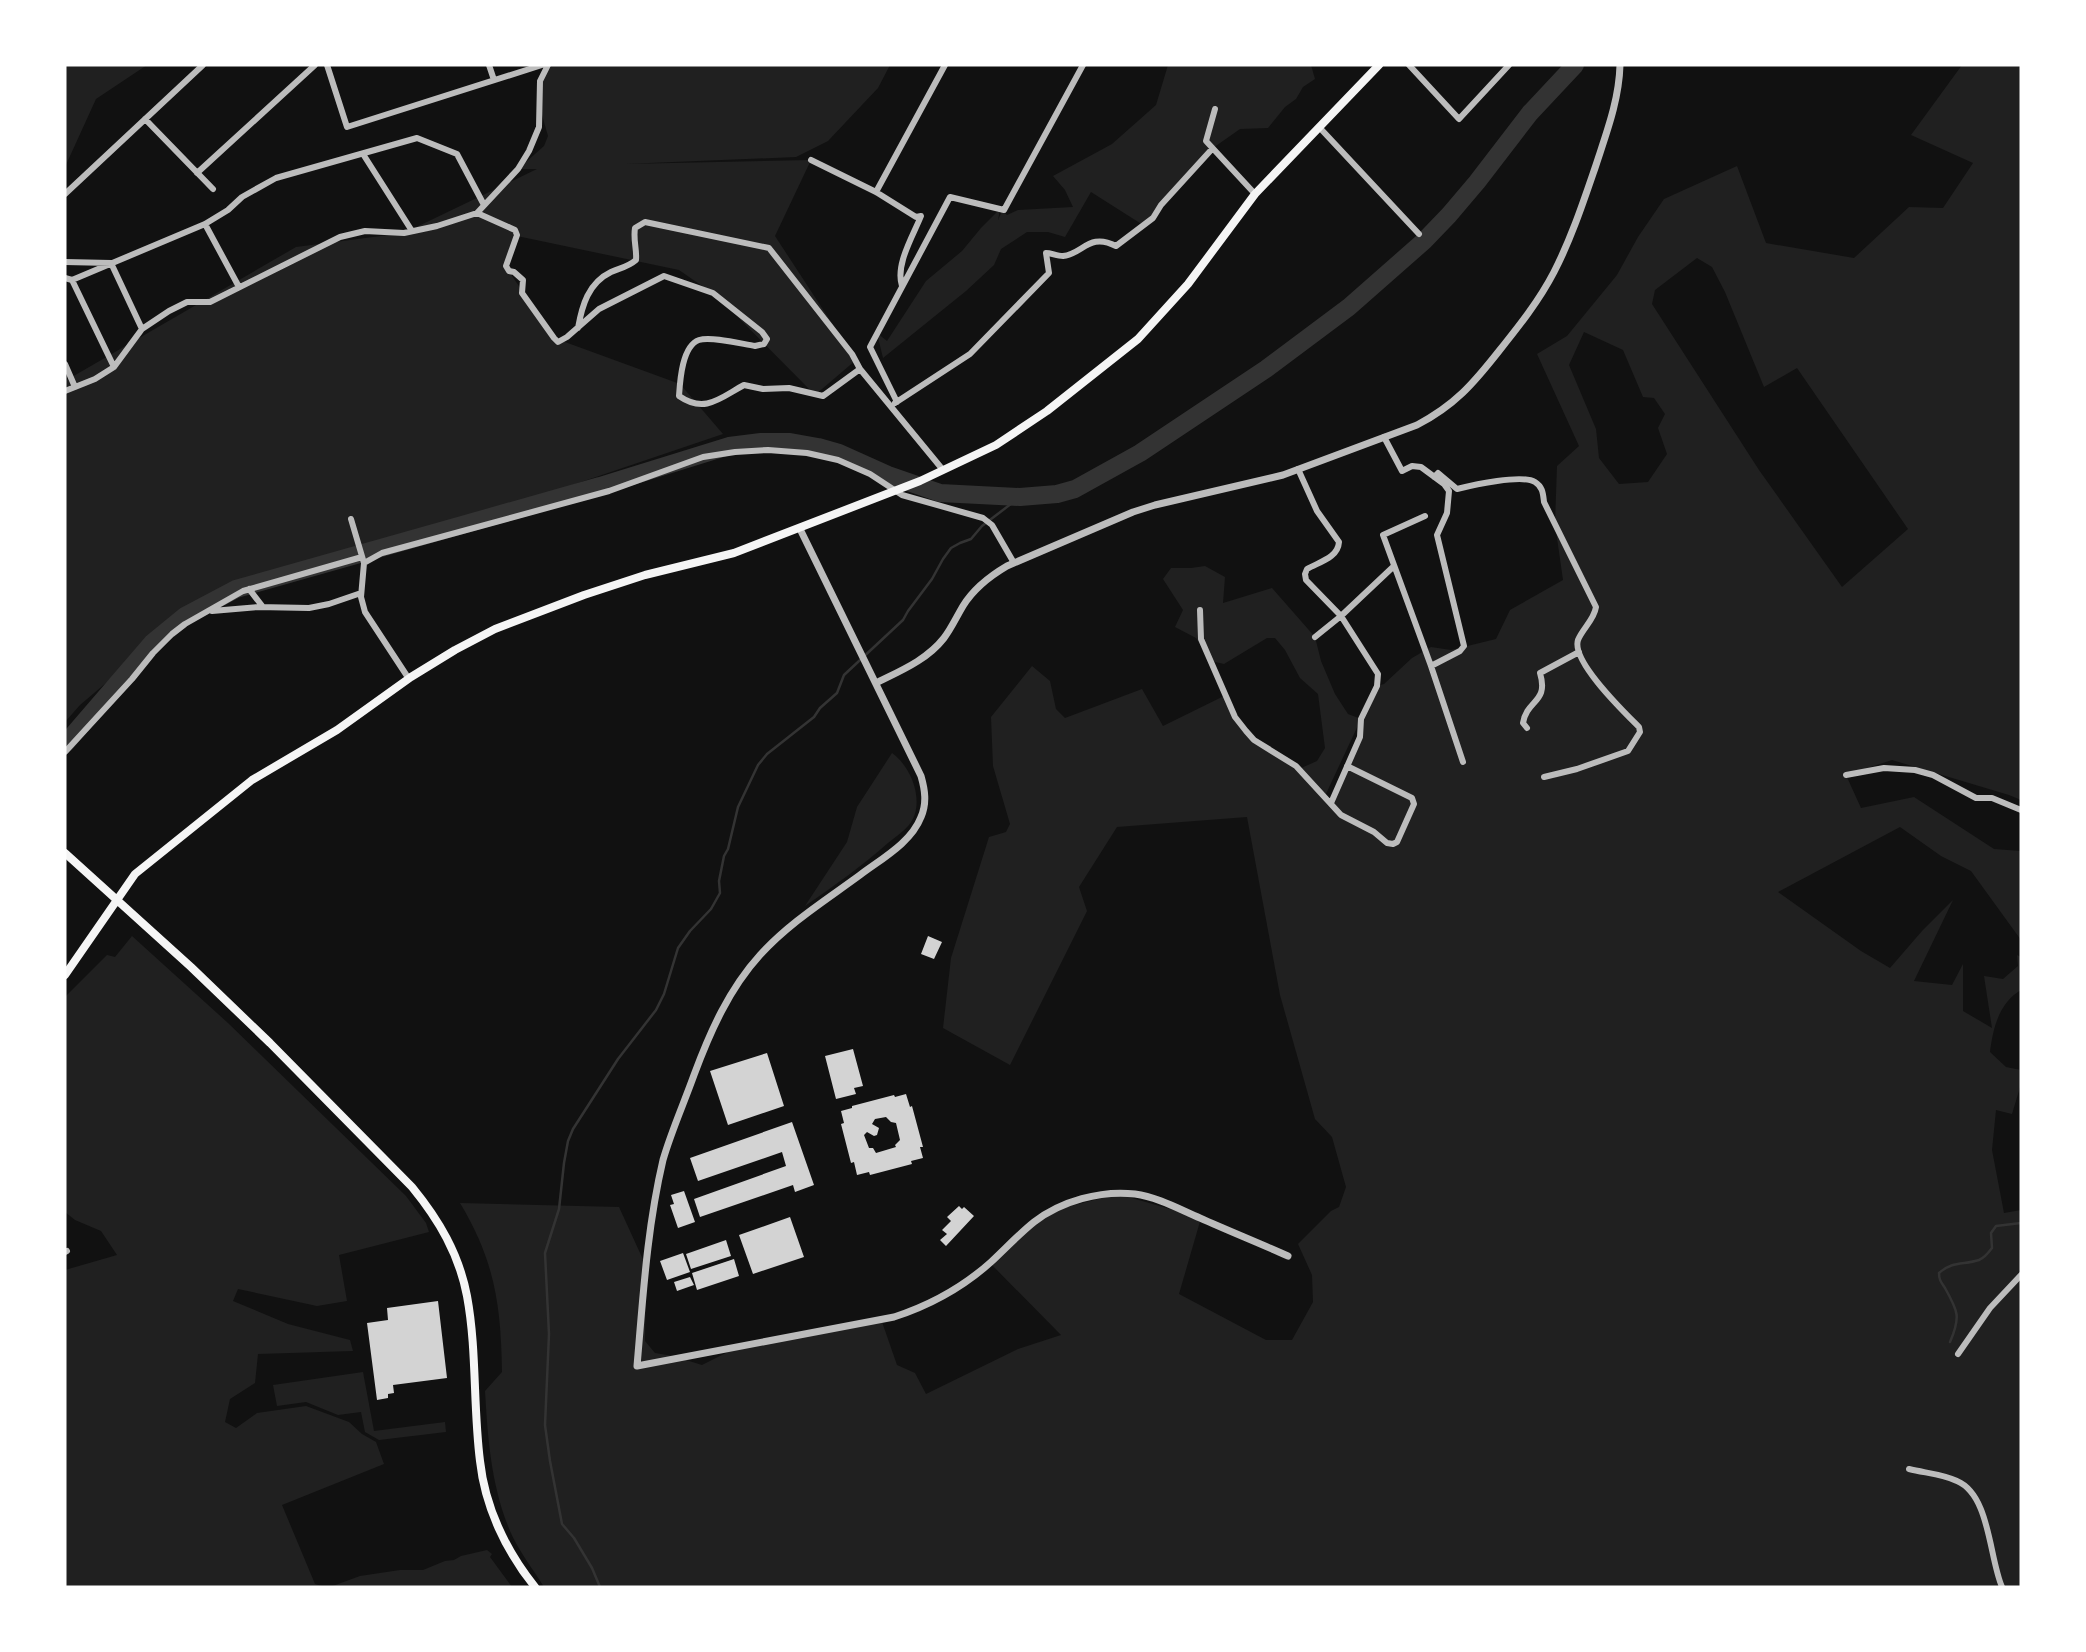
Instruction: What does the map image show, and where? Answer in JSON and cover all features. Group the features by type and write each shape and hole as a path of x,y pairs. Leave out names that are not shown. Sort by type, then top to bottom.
{"main road":[{"path":"65,975 135,874 252,780 337,730 408,679 455,650 508,624 645,575 734,553 920,481 996,444 1047,411 1138,339 1188,284 1255,194 1379,65"},
{"path":"65,853 191,967 344,1116 412,1187 443,1229 467,1295 480,1463 485,1485 505,1541 535,1587"}],"street":[{"path":"65,194 203,65"},
{"path":"197,173 315,65"},
{"path":"327,65 347,127 542,65"},
{"path":"489,65 494,80"},
{"path":"65,391 95,379 114,367 142,328 187,302 210,302 340,237 365,232 404,233 477,213 518,169 536,138 540,116 540,81 548,65"},
{"path":"876,192 945,65"},
{"path":"894,404 870,347 950,197 1004,211 1083,65"},
{"path":"1409,65 1459,118 1509,65"},
{"path":"876,683 908,667 933,650 944,638 975,589 1014,563 1133,512 1268,479 1298,469 1417,425 1453,403 1473,384 1539,298 1563,251 1611,122 1620,65"},
{"path":"1215,110 1206,141 1255,194"},
{"path":"145,119 213,189"},
{"path":"1319,127 1419,234"},
{"path":"114,367 69,279 205,224 229,211 242,197 276,178 417,138 457,154 485,205"},
{"path":"894,404 971,354 1049,273 1046,253 1063,256 1094,242 1106,241 1116,246 1153,218 1161,205 1213,149"},
{"path":"363,154 412,231"},
{"path":"811,160 920,216 903,261 900,277 903,286"},
{"path":"477,213 515,230 517,236 506,267 523,280 522,293 558,341 567,337 599,309 664,276 713,293 762,332 767,339 764,344 755,346 702,339 693,343 681,367 679,396 689,403 706,404 721,400 744,386 763,389 789,388 823,396 860,369"},
{"path":"578,328 582,305 590,290 608,274 636,260 637,251 633,240 635,228 645,222 769,248 852,354 860,369 894,404 943,470"},
{"path":"205,224 239,287"},
{"path":"65,261 111,263"},
{"path":"111,263 142,328"},
{"path":"65,364 75,387"},
{"path":"1384,437 1402,471 1412,466 1421,467 1449,491 1447,513 1437,535 1464,646 1460,651 1431,666"},
{"path":"65,752 172,634 249,589 609,491 704,457 768,450 807,453 838,460 870,474 902,495 983,517 992,525 1014,563"},
{"path":"1298,469 1317,511 1339,542 1335,554 1307,569 1306,580 1341,616 1378,679 1361,719 1360,737 1331,803"},
{"path":"1434,477 1438,473 1457,489 1485,482 1524,480 1538,484 1543,491 1544,502 1596,607 1595,614 1578,640 1577,649 1600,688 1639,727 1640,733 1628,751 1577,769 1544,776"},
{"path":"1425,516 1383,535 1463,762"},
{"path":"351,520 363,560 361,593 365,612 408,679"},
{"path":"800,529 921,776 925,791 924,805 921,818 905,841 776,939 744,974 722,1009 706,1042 664,1158 646,1266 637,1366 894,1317 915,1310 970,1279 1034,1222 1051,1211 1068,1203 1103,1194 1135,1194 1147,1197 1288,1256"},
{"path":"1315,637 1394,566"},
{"path":"249,589 263,607"},
{"path":"210,611 263,607 309,608 361,593"},
{"path":"1200,610 1201,639 1235,717 1254,740 1296,766 1341,815 1374,832 1387,843 1397,842 1414,804 1412,798 1347,766"},
{"path":"1527,728 1523,723 1524,716 1544,686 1540,673 1579,652"},
{"path":"1846,775 1884,768 1915,770 1933,775 1976,798 1992,798 2021,810"},
{"path":"1958,1354 1990,1307 2021,1275"},
{"path":"1909,1469 1956,1480 1974,1494 1979,1501 2002,1587"}],"shaded area":[{"path":"65,65 147,65 96,99 65,167"},
{"path":"552,65 890,65 878,88 828,141 796,157 625,164 811,160 775,236 856,360 815,395 718,297 679,270 517,236 506,267 554,338 680,384 723,434 427,534 243,591 160,637 80,705 65,722 65,381 296,247 404,233 537,169 518,169 544,146 548,136 540,108 540,81"},
{"path":"1168,65 1311,65 1315,79 1303,87 1296,99 1285,107 1268,128 1240,129 1213,148 1143,225 1091,192 1065,237 1048,232 1027,232 1001,249 994,265 966,291 883,358 877,333 887,341 926,281 962,251 1000,209 998,220 1002,211 1007,215 1018,210 1073,207 1065,190 1053,176 1112,144 1156,105"},
{"path":"1962,65 2021,65 2021,800 1892,760 1846,775 1861,808 1914,797 1994,849 2021,851 2021,940 1971,871 1941,856 1900,827 1778,892 1861,951 1890,968 1953,900 1914,981 1952,985 1963,964 1963,1011 1992,1028 1984,976 2003,979 2018,966 2017,955 2021,957 2021,990 2007,1002 1998,1017 1990,1052 2006,1067 2021,1070 2021,1084 2012,1114 1996,1110 1992,1150 2004,1213 2021,1210 2021,1587 544,1587 510,1531 495,1479 489,1445 485,1391 502,1372 498,1305 481,1245 460,1203 619,1207 646,1266 645,1341 655,1353 702,1365 738,1347 881,1319 897,1365 915,1373 926,1394 1018,1349 1061,1335 990,1263 1051,1211 1118,1194 1201,1218 1179,1294 1266,1340 1292,1340 1313,1302 1312,1275 1298,1244 1331,1211 1339,1207 1346,1187 1332,1137 1315,1119 1280,995 1247,817 1117,827 1079,887 1087,911 1010,1065 943,1028 951,958 989,837 1006,832 1010,824 993,766 991,717 1032,666 1050,681 1056,709 1065,718 1142,689 1163,726 1226,695 1246,731 1299,769 1317,761 1325,748 1318,694 1300,678 1285,650 1275,638 1267,638 1224,664 1211,661 1196,638 1175,627 1183,610 1163,579 1171,568 1205,566 1225,577 1223,603 1272,588 1315,637 1321,661 1335,694 1348,714 1361,719 1325,796 1331,802 1377,686 1384,684 1412,658 1431,647 1451,650 1496,639 1510,610 1563,580 1555,524 1557,466 1579,446 1537,354 1567,336 1617,275 1638,237 1664,199 1737,166 1766,243 1854,258 1909,207 1943,208 1973,163 1911,135","holes":["1697,258 1712,267 1725,292 1764,387 1797,368 1908,529 1842,587 1759,470 1652,304 1655,290","1584,332 1623,350 1643,397 1654,398 1665,414 1658,428 1667,454 1648,482 1619,484 1599,458 1596,429 1569,365"]},
{"path":"892,753 911,776 914,786 916,807 909,825 868,860 805,906 847,842 857,807"},
{"path":"132,936 228,1023 406,1196 426,1223 429,1232 339,1255 347,1301 317,1306 238,1289 233,1301 288,1324 350,1340 353,1351 258,1354 255,1383 230,1399 225,1422 236,1428 257,1413 306,1406 349,1422 376,1442 384,1464 282,1505 315,1584 325,1587 65,1587 65,1270 117,1255 101,1231 75,1220 65,1212 65,997 107,955 115,957"},
{"path":"363,1372 374,1431 445,1422 446,1432 379,1440 365,1432 361,1412 338,1415 306,1402 277,1406 273,1385"},
{"path":"487,1550 512,1587 330,1587 360,1576 400,1570 423,1570"}],"building":[{"path":"928,936 942,942 934,959 921,954"},
{"path":"853,1049 863,1086 854,1088 856,1094 836,1099 825,1056"},
{"path":"767,1053 784,1106 728,1125 710,1071"},
{"path":"906,1094 910,1107 912,1106 923,1147 920,1147 923,1158 911,1161 912,1164 870,1175 869,1172 857,1175 854,1162 851,1163 841,1124 844,1123 841,1111 894,1095","holes":["886,1117 896,1123 900,1140 896,1147 876,1153 873,1148 869,1148 864,1135 867,1132 877,1135 879,1128 872,1124 875,1119"]},
{"path":"792,1122 814,1185 795,1192 793,1185 700,1217 694,1199 786,1166 782,1152 698,1181 690,1158"},
{"path":"684,1191 695,1222 678,1228 670,1205 674,1204 671,1195"},
{"path":"959,1206 974,1216 946,1246 940,1240 947,1234 942,1230 951,1221 947,1217"},
{"path":"790,1217 804,1257 753,1274 739,1235"},
{"path":"726,1240 731,1256 691,1269 686,1254"},
{"path":"683,1253 690,1272 667,1280 660,1261"},
{"path":"734,1259 739,1276 697,1290 692,1273"},
{"path":"690,1277 694,1285 677,1291 674,1282"},
{"path":"438,1301 447,1378 393,1385 394,1393 388,1394 388,1398 377,1400 367,1323 388,1320 387,1308"}],"waterway":[{"path":"65,744 152,643 185,616 236,589 600,486 729,446 790,442 818,447 940,493 1020,497 1057,494 1075,489 1140,453 1266,369 1349,307 1424,241 1449,215 1530,113 1575,65"},
{"path":"600,1587 574,1538 562,1524 545,1425 549,1334 545,1253 559,1209 568,1141 618,1059 656,1010 664,994 678,948 711,909 720,893 719,881 724,856 738,807 758,765 767,754 814,717 837,693 844,675 903,620 951,548 971,539 982,526 1020,497"},
{"path":"1950,1342 1957,1320 1953,1303 1940,1281 1939,1273 1949,1267 1985,1256 1992,1248 1991,1233 1996,1226 2021,1223"}]}
